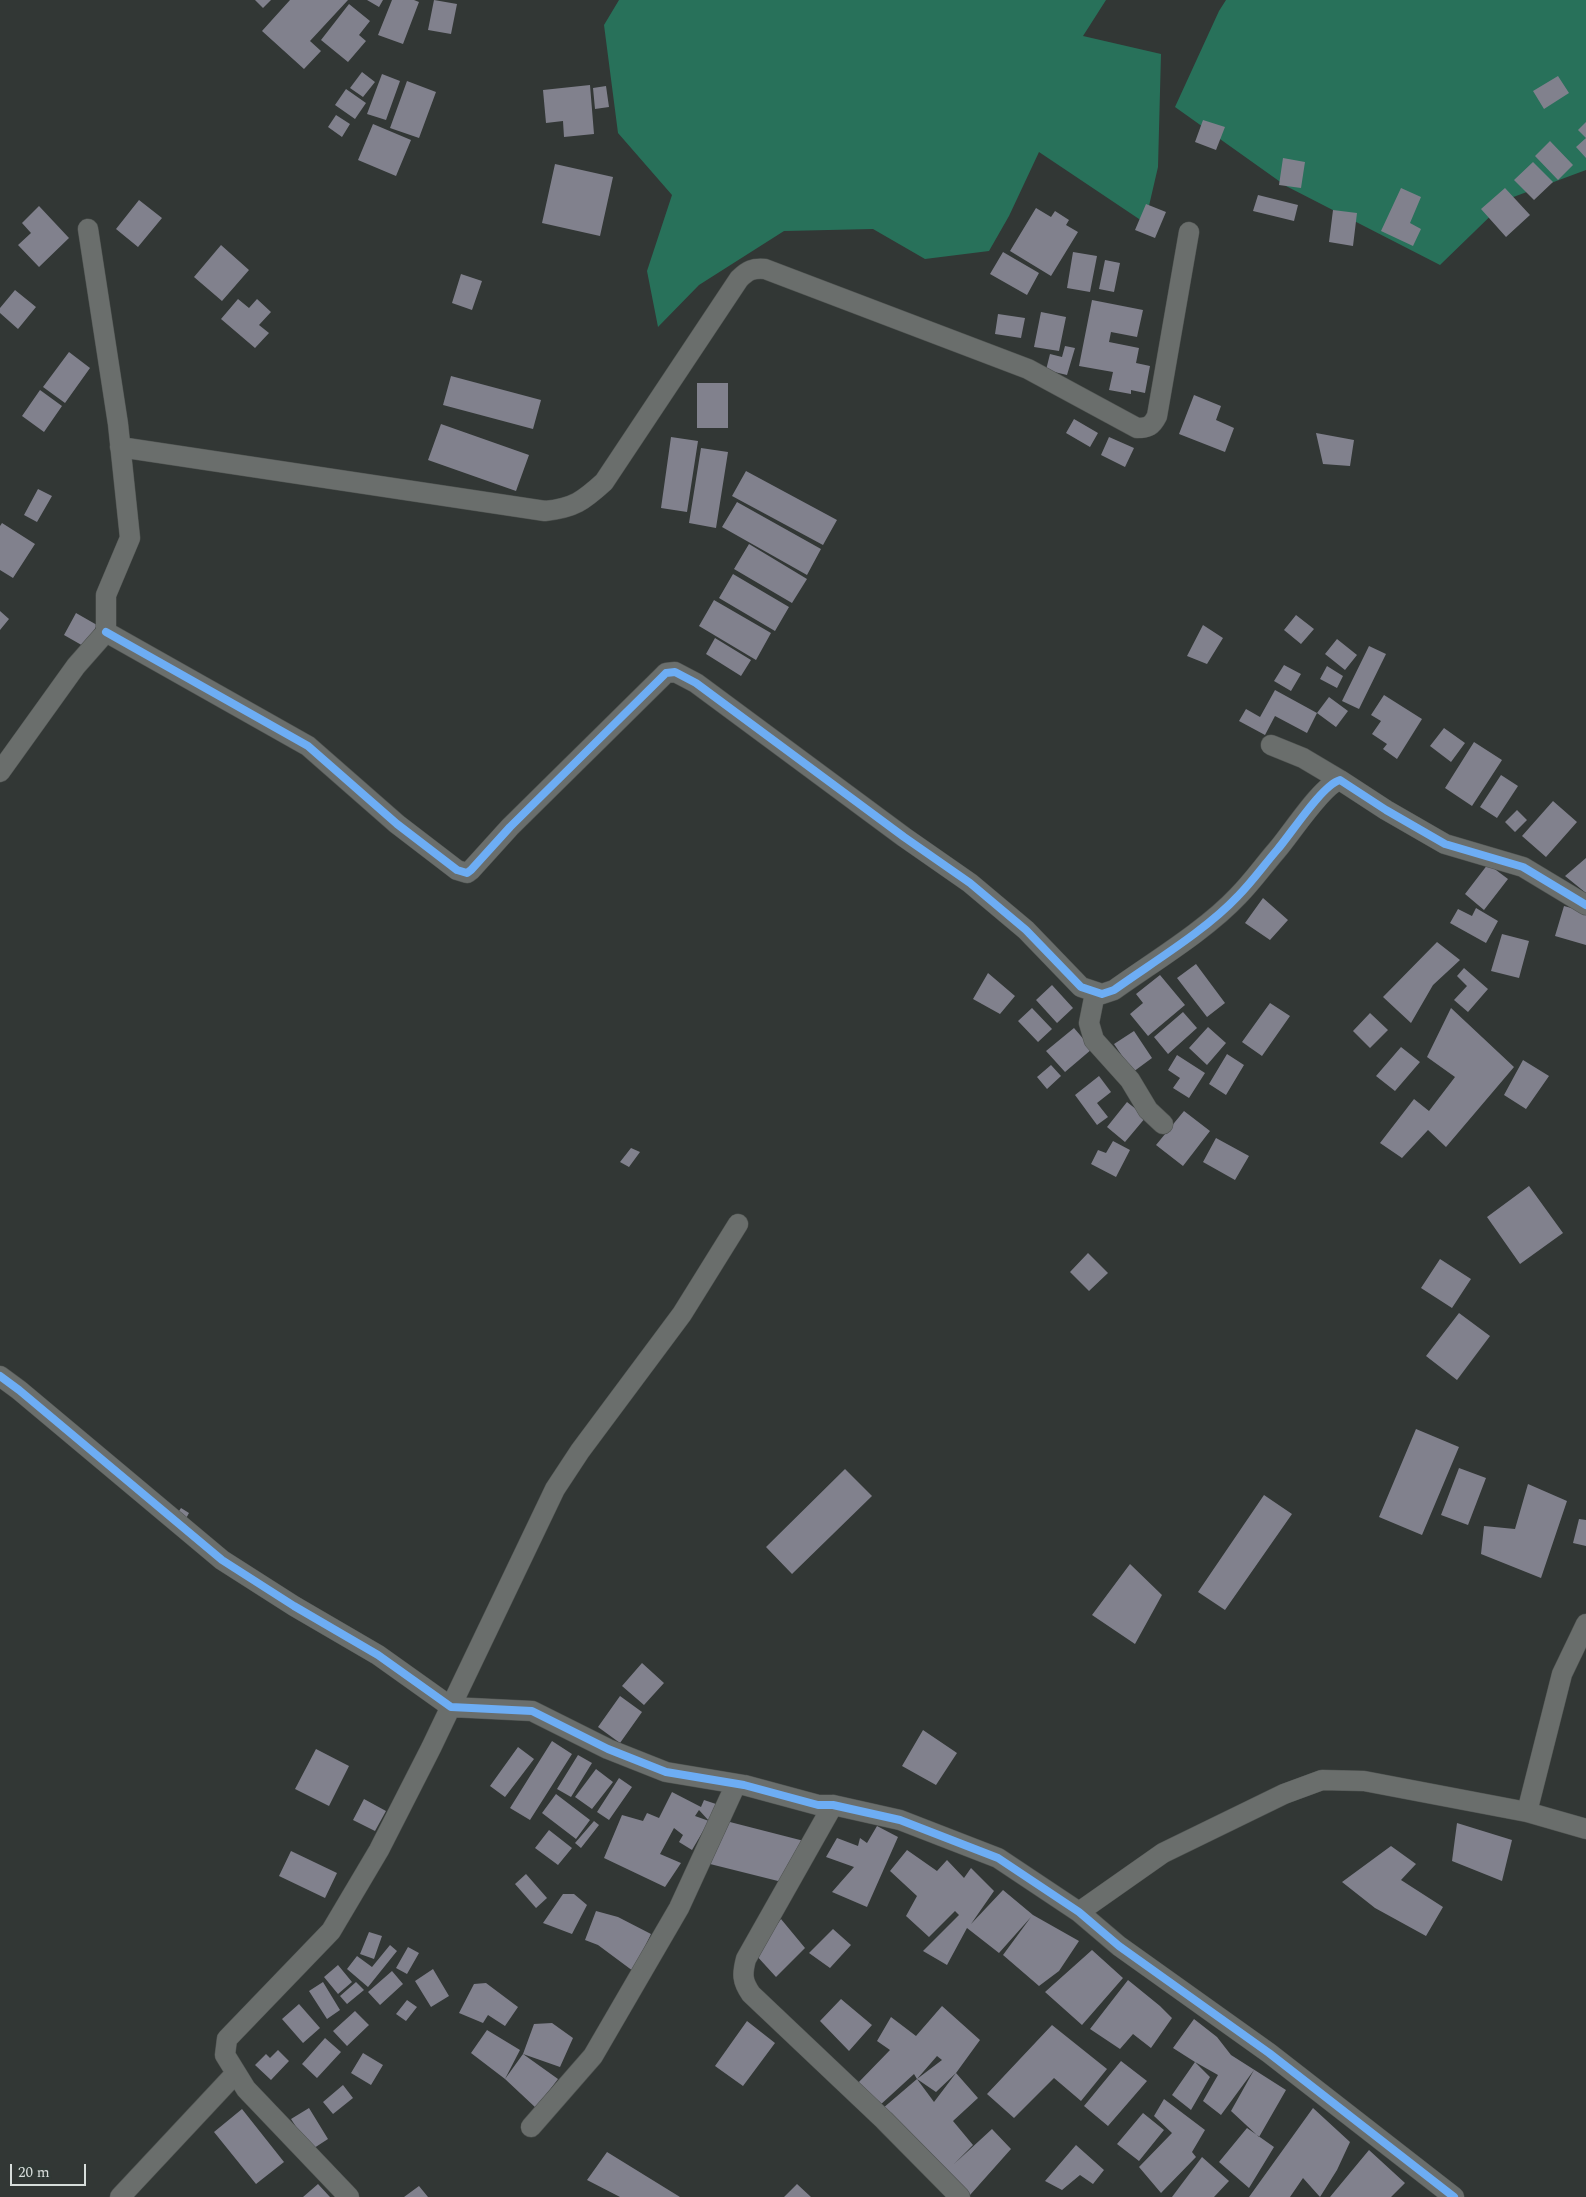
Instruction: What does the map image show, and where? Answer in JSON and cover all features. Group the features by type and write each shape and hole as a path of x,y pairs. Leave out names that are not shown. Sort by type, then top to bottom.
{"street":[{"path":"0,772 76,666 106,632 106,595 130,538 120,446 88,229"},
{"path":"120,446 545,511 567,508 587,497 604,482 739,279 753,268 766,268 1028,369 1137,428 1146,428 1153,424 1157,416 1189,232"},
{"path":"106,632 308,746 397,824 457,870 467,872 666,673 680,674 696,683 904,837 970,883 1026,930 1081,987 1095,993 1106,994 1114,990 1173,949 1237,897 1295,830 1324,789 1340,780"},
{"path":"1271,745 1303,758 1445,844 1523,867 1586,905"},
{"path":"1095,993 1089,1023 1094,1040 1130,1080 1148,1110 1162,1124"},
{"path":"349,2197 249,2091 225,2055 227,2039 331,1931 379,1850 451,1707 555,1489 575,1459 687,1308 738,1224"},
{"path":"0,1376 20,1390 130,1481 222,1560 294,1606 378,1655 451,1707 532,1711 608,1749 666,1772 736,1784 818,1805 833,1805 900,1820 998,1858 1079,1912 1119,1946 1269,2053 1454,2197"},
{"path":"1527,1812 1562,1674 1586,1624"},
{"path":"1079,1912 1164,1852 1284,1794 1322,1780 1364,1781 1527,1812 1586,1829"},
{"path":"531,2128 593,2056 679,1908 736,1784"},
{"path":"833,1805 746,1959 742,1972 744,1983 751,1994 884,2120 960,2197"},
{"path":"120,2197 236,2073"}],"green space":[{"path":"619,0 1106,0 1083,36 1161,54 1158,167 1145,223 1039,152 1009,216 989,251 925,259 873,229 784,231 699,285 658,327 647,271 672,195 618,133 604,25"},
{"path":"1226,0 1586,0 1586,170 1508,199 1440,265 1286,186 1175,107 1219,11"}],"building":[{"path":"255,0 271,0 263,8"},
{"path":"290,0 348,0 310,41 321,51 304,69 262,31"},
{"path":"367,0 383,0 379,7"},
{"path":"392,0 414,0 419,2 403,44 378,35"},
{"path":"434,0 457,4 451,34 428,30"},
{"path":"349,4 370,21 359,35 366,41 348,62 321,40"},
{"path":"362,72 375,82 363,97 350,88"},
{"path":"382,74 400,81 386,120 367,114"},
{"path":"1558,76 1569,93 1544,109 1533,91"},
{"path":"407,81 436,92 419,138 390,128"},
{"path":"590,85 594,134 564,137 563,121 546,123 543,90"},
{"path":"606,86 609,107 595,109 593,88"},
{"path":"346,89 366,103 355,119 335,105"},
{"path":"336,115 350,124 342,137 328,127"},
{"path":"1203,120 1225,127 1216,150 1195,142"},
{"path":"1586,122 1586,138 1578,130"},
{"path":"373,124 411,140 396,176 358,160"},
{"path":"1586,138 1586,158 1576,147"},
{"path":"1550,141 1573,165 1558,180 1535,156"},
{"path":"1283,158 1305,162 1301,188 1279,185"},
{"path":"1533,162 1553,182 1534,200 1514,180"},
{"path":"555,164 613,177 600,236 542,223"},
{"path":"1401,188 1421,197 1410,223 1421,229 1413,246 1381,231"},
{"path":"1505,188 1530,215 1506,237 1481,209"},
{"path":"1258,195 1298,205 1294,221 1253,211"},
{"path":"139,200 162,218 138,247 116,229"},
{"path":"1146,204 1166,212 1155,238 1135,230"},
{"path":"39,206 69,238 39,267 18,245 31,233 22,223"},
{"path":"1036,208 1051,217 1055,211 1069,220 1066,225 1078,232 1051,276 1010,251"},
{"path":"1333,210 1357,213 1353,246 1329,242"},
{"path":"221,245 249,270 222,301 194,277"},
{"path":"1003,252 1039,273 1027,295 990,274"},
{"path":"1073,252 1097,256 1090,292 1067,288"},
{"path":"1105,260 1120,263 1114,292 1099,289"},
{"path":"461,274 482,281 472,310 452,303"},
{"path":"15,290 36,307 18,329 0,313 0,308"},
{"path":"238,299 249,308 257,299 271,312 259,325 269,333 255,348 221,319"},
{"path":"1092,300 1143,310 1137,337 1111,332 1109,342 1139,348 1136,363 1150,366 1145,393 1131,390 1131,394 1109,390 1113,372 1079,366"},
{"path":"1041,312 1066,317 1059,351 1034,347"},
{"path":"998,314 1025,318 1021,338 995,334"},
{"path":"1065,346 1075,348 1067,375 1046,370 1050,354 1062,357"},
{"path":"69,352 90,368 65,403 43,387"},
{"path":"451,376 541,400 533,429 443,405"},
{"path":"697,383 728,383 728,428 697,428"},
{"path":"40,390 62,406 44,432 22,416"},
{"path":"1194,395 1221,406 1216,420 1234,428 1225,452 1179,434"},
{"path":"1074,419 1098,433 1090,447 1066,433"},
{"path":"441,424 529,455 516,491 428,460"},
{"path":"1316,433 1354,440 1350,466 1323,464"},
{"path":"671,437 698,441 687,512 661,508"},
{"path":"1109,437 1134,448 1125,467 1101,455"},
{"path":"701,448 728,452 716,528 689,523"},
{"path":"746,471 837,520 823,545 732,496"},
{"path":"38,489 52,496 37,522 24,515"},
{"path":"737,502 821,549 807,575 722,527"},
{"path":"2,523 35,544 13,578 0,570 0,526"},
{"path":"749,544 807,579 792,603 734,569"},
{"path":"733,574 789,607 775,631 719,598"},
{"path":"714,600 771,633 756,660 699,626"},
{"path":"0,611 9,619 0,630"},
{"path":"76,613 97,625 85,647 64,635"},
{"path":"1296,615 1314,629 1301,644 1284,630"},
{"path":"1203,625 1223,638 1207,664 1187,656"},
{"path":"715,638 751,660 741,676 706,654"},
{"path":"1337,639 1357,655 1345,670 1325,654"},
{"path":"1369,646 1386,654 1359,709 1342,701"},
{"path":"1284,665 1301,674 1291,691 1274,681"},
{"path":"1327,666 1343,676 1337,688 1320,679"},
{"path":"1275,690 1317,713 1307,733 1275,716 1265,735 1239,721 1246,709 1260,717"},
{"path":"1384,695 1422,719 1397,759 1383,749 1387,744 1372,734 1381,721 1371,715"},
{"path":"1329,697 1348,711 1336,727 1317,713"},
{"path":"1444,728 1465,743 1451,762 1430,746"},
{"path":"1474,742 1502,760 1472,806 1445,788"},
{"path":"1501,775 1518,786 1497,818 1480,807"},
{"path":"1553,801 1577,822 1546,857 1522,836"},
{"path":"1517,810 1527,820 1515,832 1505,822"},
{"path":"1586,858 1586,893 1565,876"},
{"path":"1488,864 1508,879 1484,910 1465,894"},
{"path":"1263,898 1288,920 1270,940 1245,923"},
{"path":"1564,906 1586,912 1586,945 1555,936"},
{"path":"1476,908 1498,921 1486,943 1450,923 1458,909 1472,916"},
{"path":"1502,934 1529,941 1519,978 1491,971"},
{"path":"1437,942 1460,960 1433,985 1411,1023 1383,997"},
{"path":"1196,964 1225,1003 1207,1017 1177,978"},
{"path":"1464,968 1488,989 1468,1012 1454,1000 1467,986 1457,976"},
{"path":"988,973 1015,996 1000,1014 973,999"},
{"path":"1160,975 1185,1005 1148,1036 1130,1014 1143,1003 1136,994"},
{"path":"1052,985 1073,1008 1057,1023 1036,1000"},
{"path":"1270,1003 1290,1016 1262,1056 1242,1042"},
{"path":"1032,1008 1052,1029 1038,1042 1018,1021"},
{"path":"1451,1008 1514,1067 1446,1147 1428,1130 1402,1158 1380,1143 1414,1099 1429,1111 1455,1077 1427,1057"},
{"path":"1183,1012 1197,1028 1168,1054 1154,1037"},
{"path":"1370,1013 1388,1030 1370,1048 1353,1031"},
{"path":"1208,1027 1226,1043 1207,1065 1189,1048"},
{"path":"1074,1028 1092,1049 1065,1072 1046,1051"},
{"path":"1134,1031 1152,1058 1133,1072 1114,1044"},
{"path":"1401,1047 1420,1062 1395,1091 1376,1076"},
{"path":"1227,1054 1244,1065 1226,1095 1209,1084"},
{"path":"1177,1055 1205,1073 1189,1098 1173,1088 1180,1078 1168,1070"},
{"path":"1523,1060 1549,1076 1526,1109 1504,1095"},
{"path":"1051,1065 1061,1076 1047,1089 1037,1077"},
{"path":"1099,1076 1111,1092 1097,1103 1108,1117 1097,1125 1075,1095"},
{"path":"1127,1102 1146,1117 1125,1142 1107,1127"},
{"path":"1184,1111 1210,1131 1183,1166 1156,1145"},
{"path":"1216,1138 1249,1156 1235,1180 1203,1162"},
{"path":"1113,1141 1130,1150 1116,1177 1091,1164 1098,1150 1106,1153"},
{"path":"631,1148 640,1152 629,1167 620,1162"},
{"path":"1529,1186 1563,1233 1520,1264 1487,1217"},
{"path":"1088,1253 1108,1273 1089,1291 1070,1272"},
{"path":"1440,1259 1471,1279 1452,1308 1421,1288"},
{"path":"1459,1313 1490,1336 1457,1380 1426,1356"},
{"path":"1416,1429 1459,1447 1422,1535 1379,1517"},
{"path":"1459,1468 1486,1478 1468,1525 1441,1515"},
{"path":"845,1469 872,1496 792,1574 766,1547"},
{"path":"1528,1484 1567,1501 1541,1578 1481,1554 1484,1526 1515,1529"},
{"path":"1264,1495 1292,1514 1225,1610 1198,1592"},
{"path":"181,1508 189,1513 184,1522 175,1517"},
{"path":"1579,1519 1586,1520 1586,1546 1573,1543"},
{"path":"1130,1564 1162,1595 1135,1644 1092,1615"},
{"path":"642,1663 664,1683 644,1705 622,1686"},
{"path":"620,1696 642,1712 620,1743 598,1727"},
{"path":"923,1730 957,1753 936,1785 902,1766"},
{"path":"552,1741 572,1754 530,1820 510,1808"},
{"path":"518,1747 534,1759 505,1797 490,1786"},
{"path":"316,1749 349,1766 329,1806 295,1789"},
{"path":"578,1755 592,1763 571,1797 557,1789"},
{"path":"596,1769 613,1782 592,1809 575,1797"},
{"path":"619,1778 632,1787 609,1820 597,1812"},
{"path":"672,1792 701,1807 704,1800 719,1805 692,1850 679,1842 683,1835 674,1828 660,1854 681,1863 665,1887 604,1858 622,1815 643,1821 647,1813 659,1818","holes":["699,1810 709,1821 695,1816"]},
{"path":"556,1794 590,1820 576,1839 542,1813"},
{"path":"364,1799 386,1811 375,1831 353,1820"},
{"path":"594,1821 599,1825 581,1848 575,1843"},
{"path":"726,1821 804,1841 782,1882 710,1864"},
{"path":"1457,1823 1512,1840 1502,1881 1452,1861"},
{"path":"877,1826 898,1837 867,1907 832,1892 854,1867 826,1857 837,1838 858,1846 860,1838 867,1843"},
{"path":"549,1830 572,1848 558,1865 535,1848"},
{"path":"1391,1846 1416,1864 1401,1880 1443,1907 1426,1936 1375,1908 1342,1882"},
{"path":"907,1850 937,1871 947,1860 964,1878 971,1868 994,1891 971,1924 1003,1890 1033,1915 1079,1941 1059,1971 1039,1986 1003,1955 1031,1917 999,1953 967,1928 947,1965 923,1951 959,1915 955,1911 929,1937 906,1916 917,1896 890,1871"},
{"path":"291,1851 337,1873 325,1898 279,1876"},
{"path":"526,1874 547,1898 536,1908 515,1884"},
{"path":"563,1894 574,1894 587,1905 572,1934 543,1923"},
{"path":"596,1911 618,1917 651,1934 633,1971 598,1945 585,1940"},
{"path":"781,1919 805,1948 776,1977 755,1954"},
{"path":"833,1929 851,1945 830,1968 809,1953"},
{"path":"369,1932 382,1936 374,1959 360,1954"},
{"path":"390,1945 397,1951 368,1987 347,1969 357,1956 372,1967"},
{"path":"408,1947 419,1953 407,1974 396,1968"},
{"path":"1092,1950 1123,1978 1082,2025 1045,1992"},
{"path":"338,1965 352,1982 338,1994 324,1977"},
{"path":"433,1969 449,1996 431,2007 415,1981"},
{"path":"392,1971 403,1984 380,2005 368,1992"},
{"path":"1128,1980 1172,2018 1151,2048 1133,2034 1120,2049 1090,2029"},
{"path":"323,1982 340,2010 327,2019 309,1991"},
{"path":"356,1982 364,1990 347,2004 340,1996"},
{"path":"486,1983 518,2007 505,2026 488,2015 483,2023 459,2013 474,1984"},
{"path":"841,1999 872,2025 849,2051 820,2021"},
{"path":"407,2000 417,2007 406,2021 396,2014"},
{"path":"299,2004 320,2028 303,2043 282,2019"},
{"path":"942,2006 980,2040 956,2073 936,2092 917,2079 914,2074 879,2106 856,2085 890,2050 877,2041 891,2017 916,2036","holes":["937,2056 942,2060 917,2079"]},
{"path":"355,2011 369,2025 347,2046 333,2031"},
{"path":"1194,2019 1217,2037 1231,2055 1286,2090 1259,2137 1231,2111 1254,2070 1221,2115 1203,2101 1218,2075 1173,2048"},
{"path":"747,2021 775,2043 743,2086 715,2066"},
{"path":"552,2023 573,2038 560,2067 523,2054 534,2024"},
{"path":"1052,2025 1107,2069 1081,2101 1054,2078 1014,2118 987,2094"},
{"path":"487,2030 520,2050 505,2079 471,2053"},
{"path":"325,2038 341,2052 317,2078 302,2064"},
{"path":"278,2050 289,2061 271,2080 255,2065 266,2054 270,2058"},
{"path":"363,2053 383,2065 371,2085 351,2073"},
{"path":"523,2054 558,2079 536,2108 505,2079"},
{"path":"1121,2061 1147,2081 1108,2126 1084,2106"},
{"path":"1195,2062 1210,2077 1191,2110 1172,2095"},
{"path":"956,2073 978,2098 953,2121 973,2145 954,2164 992,2129 1011,2149 970,2195 882,2109 917,2079 934,2102"},
{"path":"343,2085 353,2098 333,2114 323,2102"},
{"path":"1164,2099 1205,2130 1192,2152 1196,2157 1161,2193 1139,2167 1172,2133 1154,2116"},
{"path":"309,2108 328,2139 311,2150 291,2119"},
{"path":"1313,2108 1350,2142 1337,2170 1320,2197 1303,2178 1290,2197 1249,2197"},
{"path":"242,2109 284,2162 256,2184 214,2132"},
{"path":"1143,2113 1164,2130 1139,2161 1117,2144"},
{"path":"1247,2128 1274,2147 1249,2188 1219,2162"},
{"path":"1076,2145 1104,2170 1093,2184 1080,2175 1062,2190 1045,2181"},
{"path":"1369,2150 1405,2183 1391,2197 1330,2197"},
{"path":"607,2152 680,2197 620,2197 587,2180"},
{"path":"1202,2157 1229,2181 1214,2197 1172,2197"},
{"path":"318,2184 330,2197 303,2197"},
{"path":"797,2184 811,2197 784,2197"},
{"path":"419,2186 428,2197 404,2197"}],"cycle path":[{"path":"106,632 308,746 397,824 457,870 467,873 510,827 666,673 675,672 696,683 904,837 970,883 1026,930 1081,987 1102,994 1114,990 1162,957 1195,934 1225,909 1243,891 1316,800 1340,780 1386,810 1445,844 1523,867 1586,905"},
{"path":"0,1376 222,1560 294,1606 378,1655 451,1707 532,1711 608,1749 666,1772 744,1785 818,1805 833,1805 900,1820 998,1858 1079,1912 1119,1946 1269,2053 1454,2197"}]}
